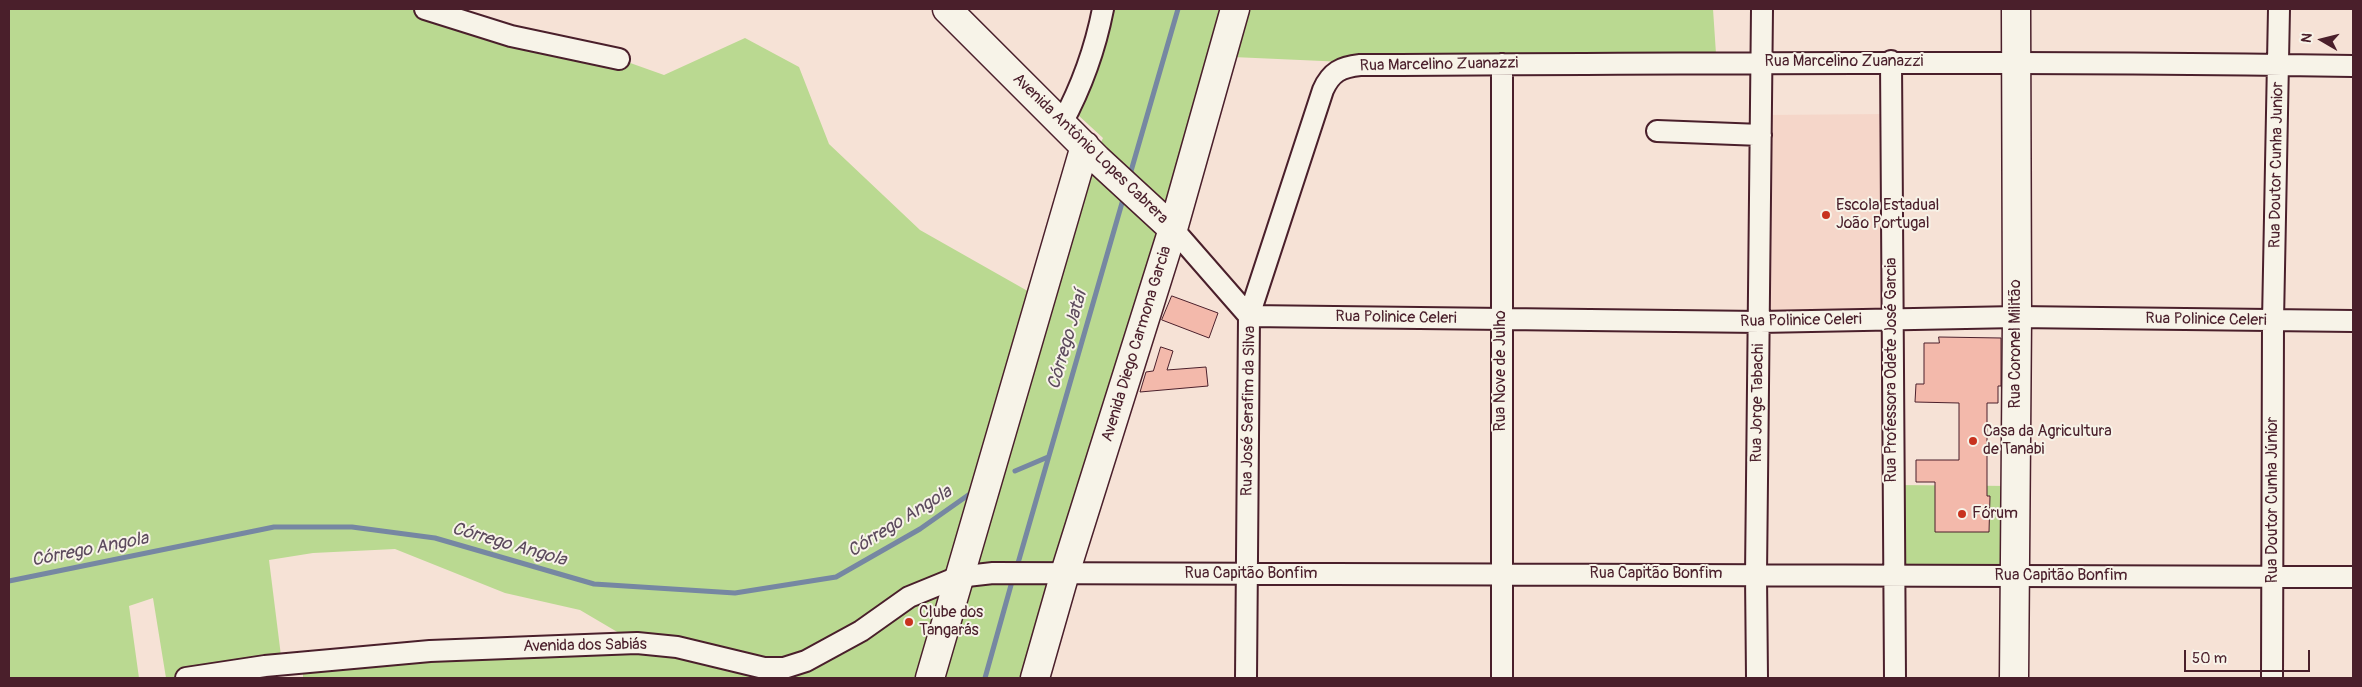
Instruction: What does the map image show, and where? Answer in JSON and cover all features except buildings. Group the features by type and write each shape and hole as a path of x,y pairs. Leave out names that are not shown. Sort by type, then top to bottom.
{"main road":[{"name":"Avenida Antônio Lopes Cabrera","path":"946,9 1167,224"},
{"name":"Avenida Diego Carmona Garcia","path":"1035,678 1167,224 1236,9"},
{"name":"Rua Coronel Militão","path":"2014,678 2017,317 2016,9"},
{"path":"930,678 958,577 1091,152"}],"street":[{"path":"426,9 511,36 619,59"},
{"path":"1062,123 1080,89 1093,54 1102,9"},
{"name":"Rua Jorge Tabachi","path":"1757,678 1756,575 1762,9"},
{"name":"Rua Doutor Cunha Junior","path":"2273,321 2279,9"},
{"name":"Rua Marcelino Zuanazzi","path":"1336,70 1360,65 2016,61 2353,66"},
{"name":"Rua Professora Odete José Garcia","path":"1891,62 1891,319 1895,678"},
{"name":"Rua Nove de Julho","path":"1502,64 1502,678"},
{"name":"Rua José Serafim da Silva","path":"1246,678 1249,316 1323,90 1328,79 1336,70"},
{"path":"1657,131 1761,136"},
{"name":"Avenida Antônio Lopes Cabrera","path":"1167,224 1249,316"},
{"name":"Rua Polinice Celeri","path":"1249,316 1760,322 2017,317 2353,321"},
{"name":"Rua Doutor Cunha Júnior","path":"2272,678 2273,321"},
{"name":"Rua Capitão Bonfim","path":"958,577 993,573 2353,577"},
{"name":"Avenida dos Sabiás","path":"186,678 265,666 430,651 637,643 677,647 764,668 784,668 806,661 861,630 909,597 958,577"}],"shaded area":[{"name":"Escola Estadual João Portugal","path":"1886,114 1887,316 1765,318 1766,115"}],"green space":[{"path":"9,9 425,9 619,59 664,75 745,38 799,67 829,144 920,230 1040,298 930,678 303,678 303,663 636,643 580,610 505,593 395,549 313,553 269,560 282,664 186,678 166,678 153,598 129,606 139,678 9,678"},
{"path":"1107,9 1232,9 1029,678 937,678 1080,188 1103,138 1078,115"},
{"path":"1246,9 1713,9 1716,54 1345,62 1233,57"},
{"path":"1895,485 2013,486 2013,572 1895,571","holes":["1935,496 1990,496 1989,532 1935,531"]}],"waterway":[{"name":"Córrego Jataí","path":"1129,178 1178,9"},
{"name":"Córrego Jataí","path":"1016,570 1124,196"},
{"name":"Córrego Angola","path":"1015,471 1048,457"},
{"name":"Córrego Angola","path":"9,581 274,527 352,527 435,538 594,584 735,593 836,577 920,529 974,491"},
{"name":"Córrego Jataí","path":"985,678 1013,578"}],"place":[{"name":"Escola Estadual João Portugal","path":"1826,215"},
{"name":"Casa da Agricultura de Tanabi","path":"1973,441"},
{"name":"Fórum","path":"1962,514"},
{"name":"Clube dos Tangarás","path":"909,622"}]}
